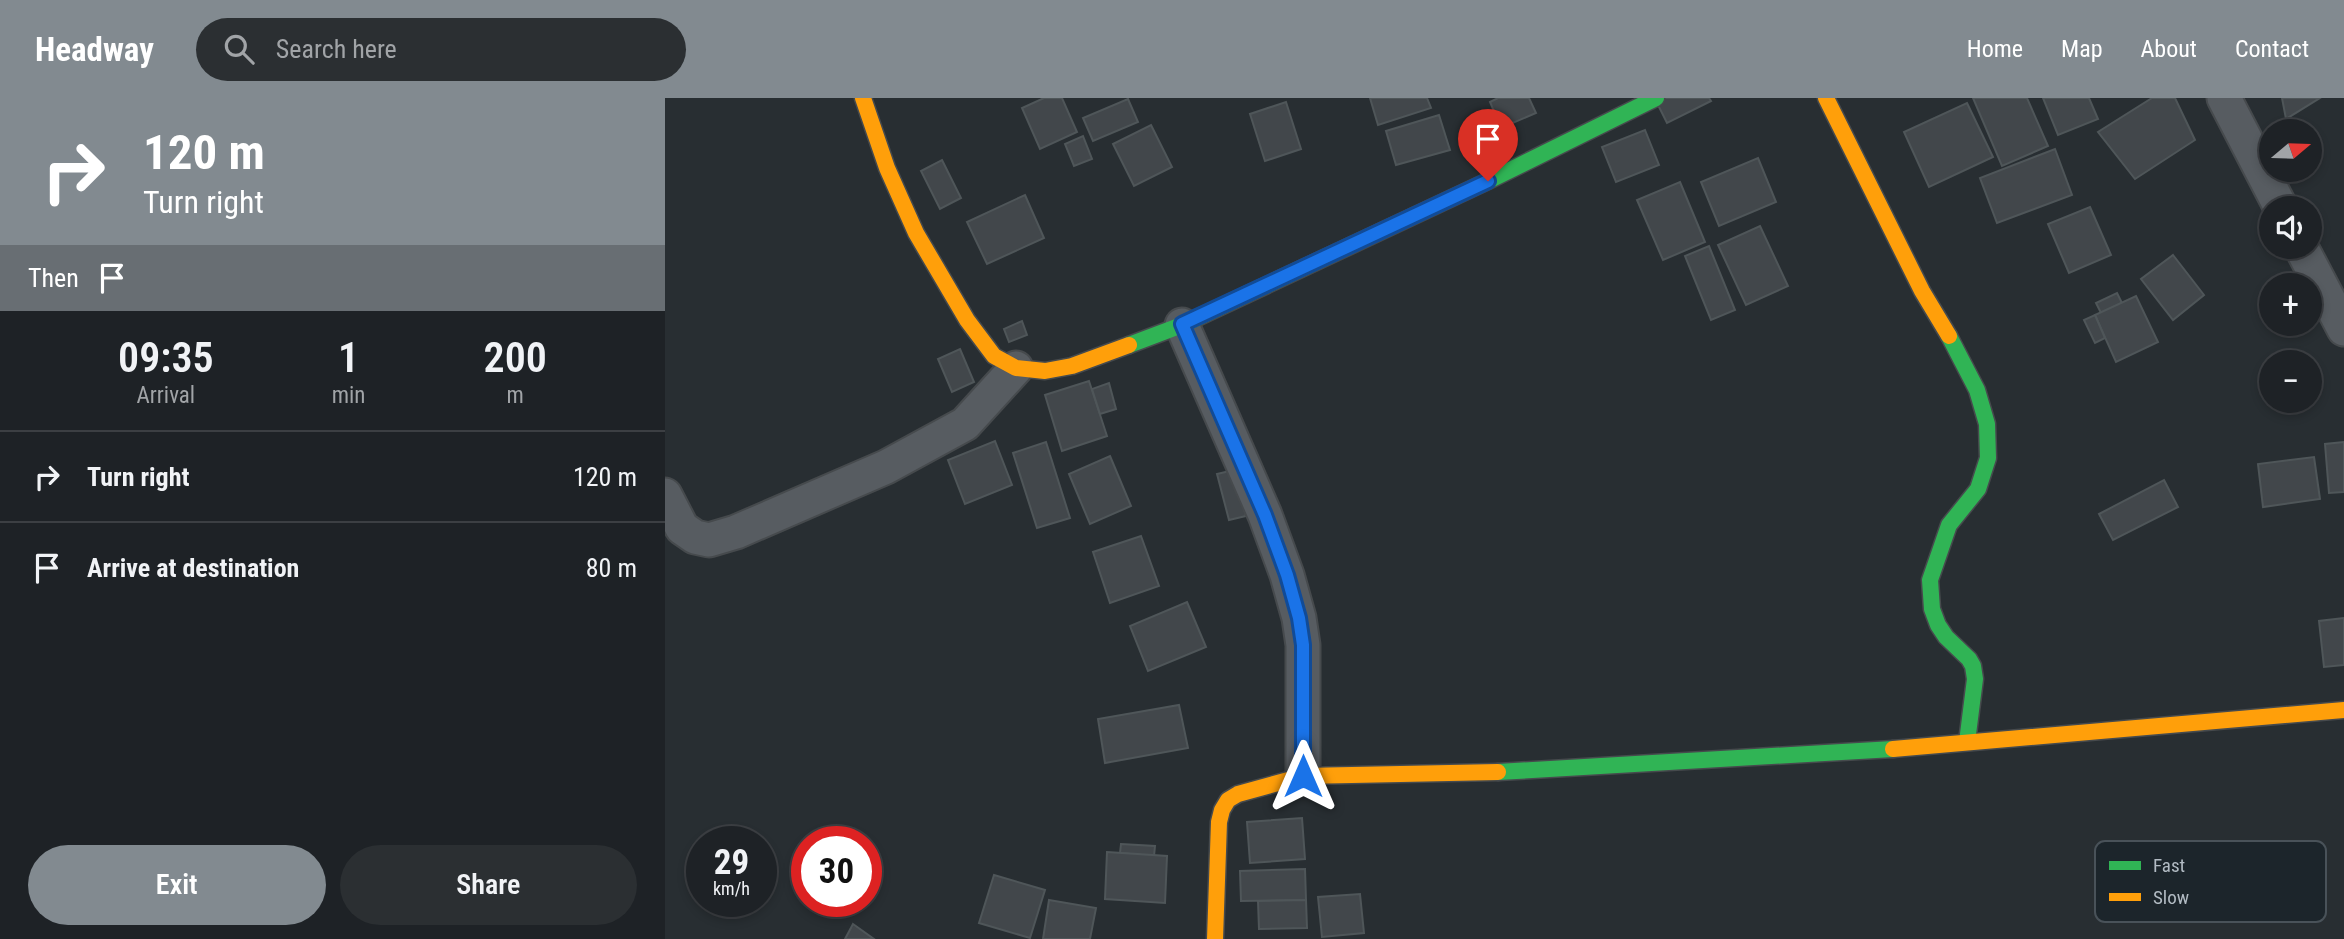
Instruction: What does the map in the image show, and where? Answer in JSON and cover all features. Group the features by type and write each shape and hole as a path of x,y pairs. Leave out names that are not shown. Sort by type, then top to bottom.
{"street":[{"path":"863,98 887,168 916,233 967,320 994,356 1016,368 1045,371 1072,366 1182,324 1488,181 1656,98"},
{"path":"1826,98 1922,291 1965,364 1977,390 1987,424 1989,458 1977,489 1949,525 1930,580 1932,609 1938,625 1973,666 1975,679 1967,742"},
{"path":"2224,98 2275,196"},
{"path":"2307,259 2344,329"},
{"path":"1182,324 1265,515 1299,618 1303,645 1303,776"},
{"path":"665,495 682,528 695,537 709,540 736,532 886,467 965,424 1016,368"},
{"path":"1215,939 1219,822 1222,810 1228,800 1238,793 1303,776 1521,771 1877,750 2344,710"}],"building":[{"path":"1044,98 1062,98 1077,132 1040,149 1022,108"},
{"path":"1370,98 1427,98 1431,108 1378,125"},
{"path":"1498,98 1529,98 1536,113 1501,128 1490,102"},
{"path":"1662,98 1709,98 1711,101 1667,123 1656,101"},
{"path":"1973,98 2027,98 2048,146 2002,166"},
{"path":"2043,98 2089,98 2098,119 2058,135"},
{"path":"2152,98 2175,98 2195,140 2135,179 2098,132"},
{"path":"2282,98 2320,98 2286,119"},
{"path":"1128,99 1138,122 1093,141 1083,118"},
{"path":"1286,102 1301,149 1265,161 1250,114"},
{"path":"1967,103 1993,157 1929,187 1904,132"},
{"path":"1439,115 1450,150 1396,165 1386,131"},
{"path":"1151,125 1172,167 1134,186 1113,144"},
{"path":"1645,130 1659,165 1616,182 1602,147"},
{"path":"1083,136 1092,159 1074,166 1065,144"},
{"path":"2055,149 2072,195 1997,223 1980,178"},
{"path":"1758,158 1776,202 1719,226 1701,182"},
{"path":"942,160 961,198 940,209 921,171"},
{"path":"1680,182 1705,242 1663,260 1637,200"},
{"path":"1025,195 1044,238 987,264 967,222"},
{"path":"2090,207 2111,255 2069,273 2048,224"},
{"path":"1760,226 1788,286 1746,305 1718,245"},
{"path":"1709,246 1735,310 1711,320 1685,256"},
{"path":"2173,255 2204,295 2173,320 2141,279"},
{"path":"2117,293 2122,303 2101,313 2096,303"},
{"path":"2136,296 2158,342 2116,362 2095,315"},
{"path":"2095,315 2105,338 2095,343 2084,320"},
{"path":"1022,321 1027,335 1009,342 1004,329"},
{"path":"960,349 974,382 952,392 938,359"},
{"path":"1089,381 1107,436 1062,451 1045,395"},
{"path":"1109,383 1116,409 1100,414 1092,389"},
{"path":"995,441 1012,485 965,504 948,460"},
{"path":"1046,442 1070,518 1037,528 1013,453"},
{"path":"2344,442 2344,492 2329,493 2325,444"},
{"path":"1110,456 1131,506 1090,524 1069,474"},
{"path":"2314,457 2320,499 2263,507 2258,464"},
{"path":"1234,470 1246,516 1229,520 1217,474"},
{"path":"2164,480 2178,507 2113,540 2099,514"},
{"path":"1141,536 1159,586 1110,603 1093,552"},
{"path":"1187,602 1206,647 1148,671 1130,626"},
{"path":"2344,618 2344,665 2324,667 2319,621"},
{"path":"1179,705 1188,748 1105,763 1098,719"},
{"path":"1302,818 1305,859 1250,863 1247,822"},
{"path":"1121,844 1155,846 1154,856 1120,853"},
{"path":"1107,852 1167,856 1165,903 1105,899"},
{"path":"1305,869 1306,900 1241,901 1240,871"},
{"path":"994,875 1045,890 1030,938 979,923"},
{"path":"1360,894 1364,933 1322,937 1318,897"},
{"path":"1049,900 1096,908 1090,939 1043,939"},
{"path":"1306,900 1307,928 1259,929 1258,901"},
{"path":"853,924 874,939 845,939"}],"traffic: fast":[{"path":"1129,345 1182,325 1488,181 1656,98"},
{"path":"1949,336 1977,390 1987,424 1988,458 1978,489 1949,525 1930,580 1932,609 1938,625 1973,666 1975,679 1967,742"},
{"path":"1498,772 1893,749"}],"traffic: slow":[{"path":"863,98 887,168 916,233 967,320 994,356 1016,368 1045,371 1072,366 1129,345"},
{"path":"1826,98 1922,291 1949,336"},
{"path":"1893,749 2344,710"},
{"path":"1215,939 1219,822 1228,800 1238,794 1303,776 1498,772"}],"route":[{"path":"1303,776 1303,645 1299,618 1265,515 1182,324 1488,181"}]}
